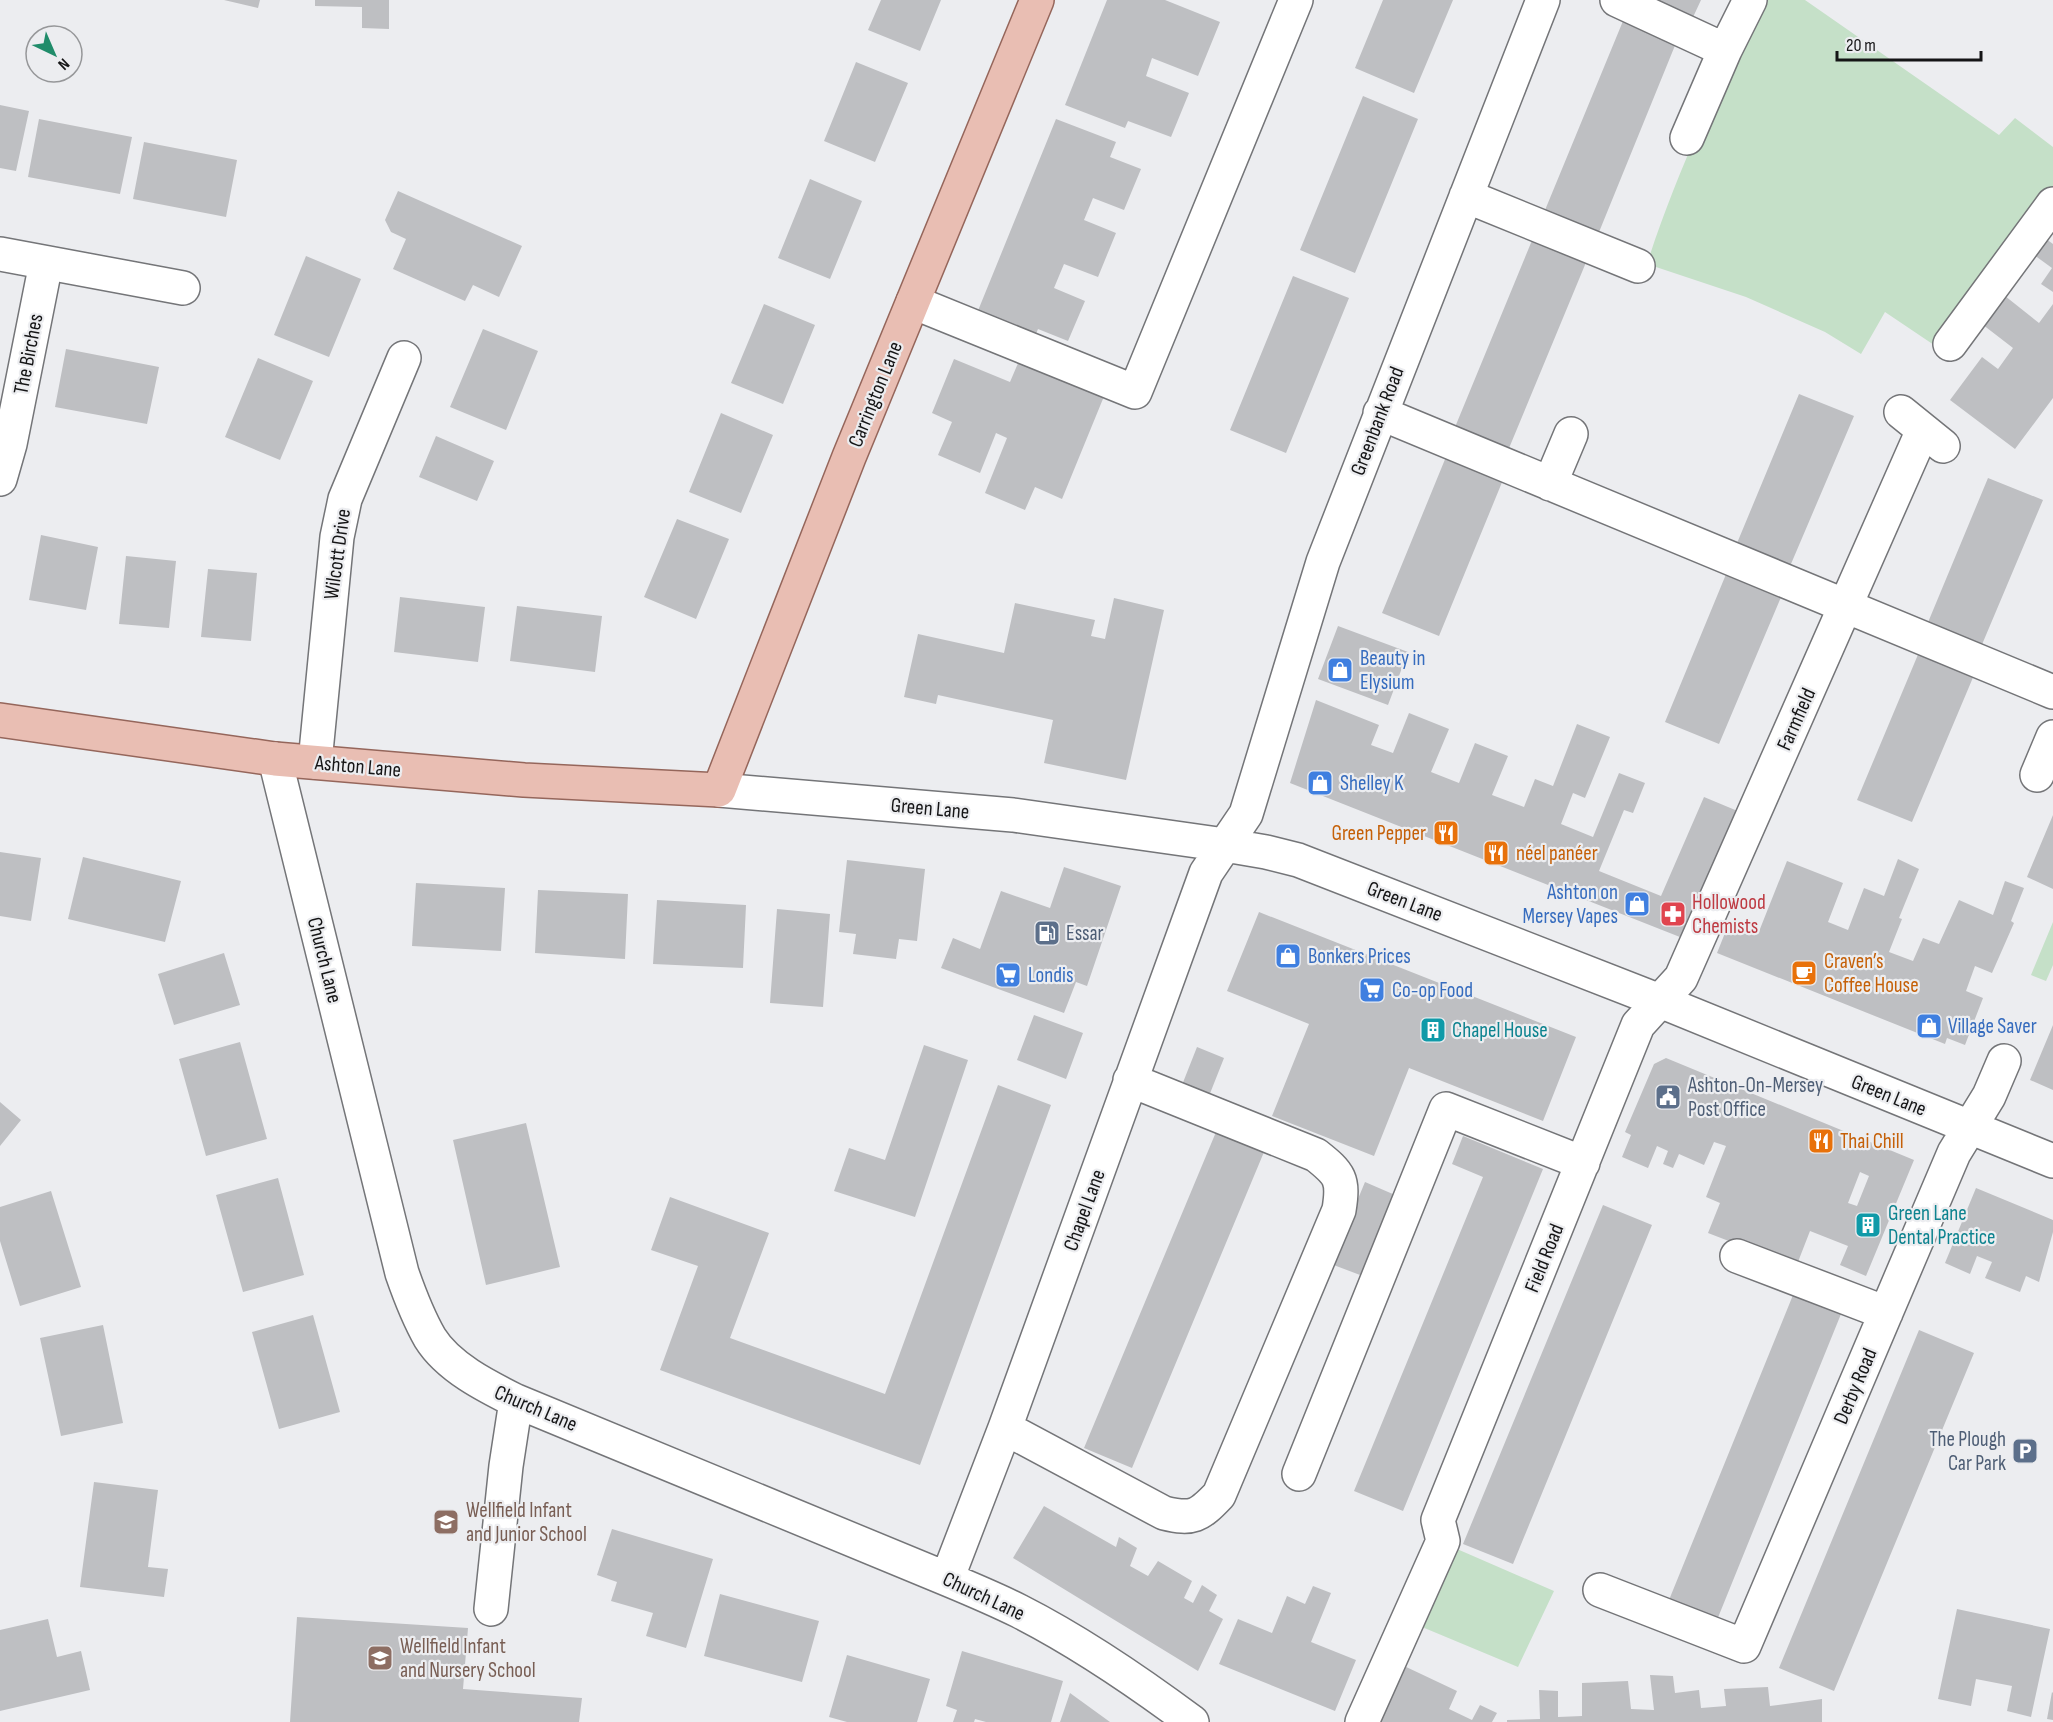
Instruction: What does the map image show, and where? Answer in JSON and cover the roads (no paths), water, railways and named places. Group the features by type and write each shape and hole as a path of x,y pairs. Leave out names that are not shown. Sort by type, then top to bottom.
{"main road":[{"name":"Carrington Lane","path":"719,790 849,458 1037,0"},
{"name":"Ashton Lane","path":"0,720 275,759 524,780 719,790"}],"street":[{"path":"913,302 1135,392 1296,0"},
{"name":"Greenbank Road","path":"1225,845 1246,814 1313,592 1380,413 1543,0"},
{"path":"1617,0 1725,50"},
{"path":"1687,138 1725,50 1750,0"},
{"path":"1466,196 1638,266"},
{"path":"1950,344 2053,204"},
{"path":"0,254 183,288"},
{"name":"The Birches","path":"0,479 10,444 46,263"},
{"name":"Wilcott Drive","path":"315,762 337,537 345,499 404,358"},
{"path":"1380,413 2053,692"},
{"name":"Farmfield","path":"1660,1002 1681,978 1922,429"},
{"path":"1550,484 1571,434"},
{"path":"2037,775 2053,737"},
{"name":"Church Lane","path":"275,759 402,1273 415,1308 432,1340 452,1361 488,1388 516,1401 947,1578 1018,1610 1139,1682 1192,1722"},
{"name":"Green Lane","path":"719,790 1013,815 1266,852 1327,871 1660,1002 2053,1161"},
{"name":"Chapel Lane","path":"947,1578 1005,1428 1206,873 1225,845"},
{"name":"Field Road","path":"1362,1722 1443,1541 1438,1520 1638,1025 1660,1002"},
{"name":"Derby Road","path":"1600,1590 1744,1646 1954,1153 1989,1096 2004,1061"},
{"path":"1005,1428 1164,1513 1184,1518 1204,1510 1219,1495 1339,1210 1342,1188 1334,1169 1316,1155 1130,1080"},
{"path":"1299,1474 1446,1109 1583,1163"},
{"path":"1737,1256 1887,1313"},
{"path":"491,1609 506,1466 516,1401"}],"place":[{"name":"Beauty in Elysium","path":"1340,670"},
{"name":"Shelley K","path":"1320,783"},
{"name":"Green Pepper","path":"1446,833"},
{"name":"néel panéer","path":"1496,853"},
{"name":"Ashton on Mersey Vapes","path":"1637,904"},
{"name":"Hollowood Chemists","path":"1673,914"},
{"name":"Essar","path":"1047,933"},
{"name":"Bonkers Prices","path":"1288,956"},
{"name":"Craven’s Coffee House","path":"1804,973"},
{"name":"Londis","path":"1008,975"},
{"name":"Co-op Food","path":"1372,990"},
{"name":"Village Saver","path":"1929,1026"},
{"name":"Chapel House","path":"1433,1030"},
{"name":"Ashton-On-Mersey Post Office","path":"1668,1097"},
{"name":"Thai Chill","path":"1821,1141"},
{"name":"Green Lane Dental Practice","path":"1868,1225"},
{"name":"The Plough Car Park","path":"2025,1451"},
{"name":"Wellfield Infant and Junior School","path":"446,1522"},
{"name":"Wellfield Infant and Nursery School","path":"380,1658"}]}
